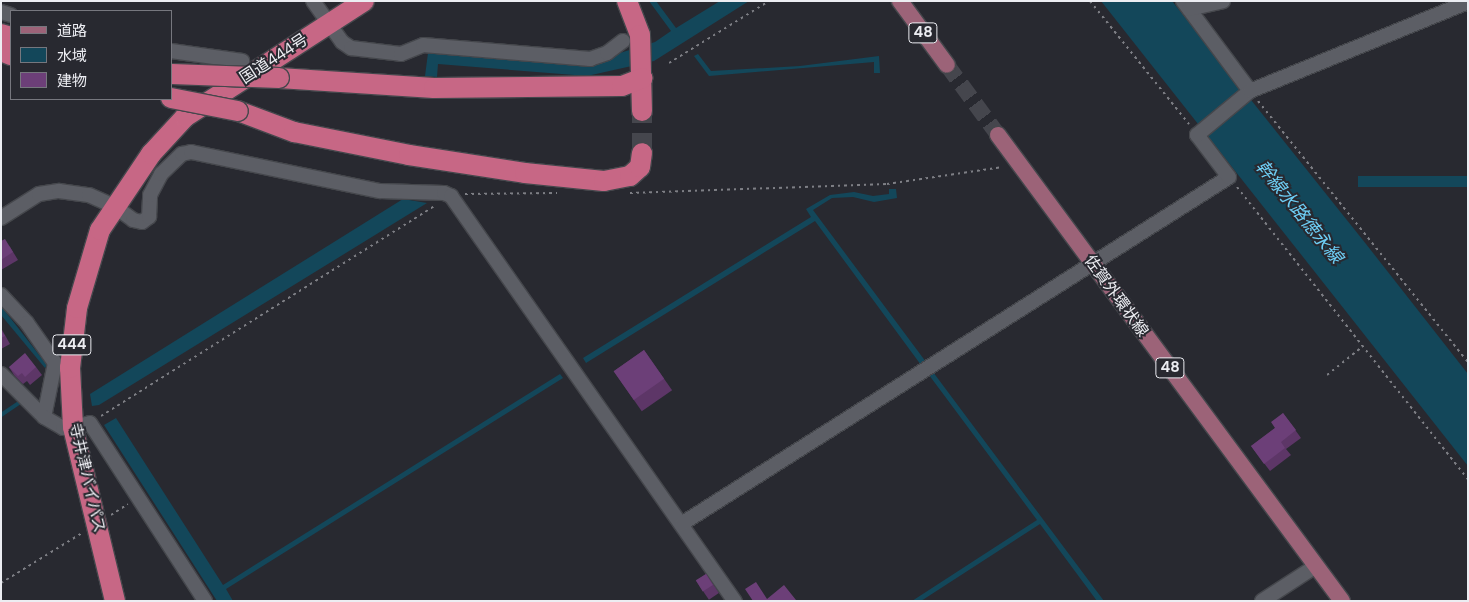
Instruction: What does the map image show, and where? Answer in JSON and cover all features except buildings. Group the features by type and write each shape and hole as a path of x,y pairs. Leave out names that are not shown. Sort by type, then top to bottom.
{"highway":[{"name":"国道444号","path":"185,118 364,1"},
{"path":"627,1 640,35 643,78 642,111"},
{"path":"172,74 280,78 434,88 622,86 643,78"},
{"path":"172,98 238,110 294,132 409,155 542,174 604,181 630,176 640,167 642,153"},
{"name":"寺井津バイパス","path":"115,601 97,524 70,368 77,308 100,230 150,154 185,118"}],"main road":[{"name":"48","path":"900,1 947,64"},
{"name":"佐賀外環状線","path":"998,135 1342,601"}],"street":[{"path":"313,1 342,42 351,48 401,54 423,45 590,58 607,54 623,41"},
{"path":"1186,5 1223,1"},
{"path":"683,523 1229,177 1197,135 1250,91 1468,2"},
{"path":"1186,5 1250,91"},
{"path":"172,51 242,61"},
{"path":"1,218 39,194 60,191 89,195 114,206 133,220 142,222 149,217 150,195 161,174 182,154 191,152 380,191 444,193 451,196 683,523 734,601"},
{"path":"1,294 27,324 54,363 44,417"},
{"path":"1,374 53,425 81,425 139,498 205,601"},
{"path":"1262,601 1316,566"}],"path":[{"path":"669,63 769,1"},
{"path":"1090,1 1197,135"},
{"path":"1250,91 1468,362"},
{"path":"625,193 887,184 1002,168 1017,160"},
{"path":"1229,177 1468,480"},
{"path":"81,425 451,196 558,193"},
{"path":"1327,375 1362,347"},
{"path":"1,583 139,498"}],"water":[{"path":"649,1 656,1 676,28 720,1 749,1 654,61 587,76 438,64 437,77 425,76 428,53 588,63 655,42 671,31"},
{"name":"幹線水路徳永線","path":"1101,1 1172,1 1366,244 1468,374 1468,466"},
{"path":"698,54 711,71 800,66 879,56 880,73 874,73 874,62 709,76 694,56"},
{"path":"1358,176 1468,176 1468,187 1358,187"},
{"path":"889,189 896,189 897,198 874,202 853,197 832,198 813,210 926,362 921,365 815,221 586,363 583,358 811,217 806,209 830,195 854,192 873,196 889,194"},
{"path":"403,199 427,203 99,405 92,406 90,394"},
{"path":"1,306 47,365 45,368 1,315"},
{"path":"933,372 1104,601 1097,601 1040,524 921,601 912,601 1037,520 929,375"},
{"path":"560,374 563,378 226,589 233,601 217,601 104,425 116,418 223,585"}],"waterway":[{"path":"1,415 20,402"}],"tunnel":[{"path":"947,65 998,135"},
{"path":"642,111 642,153"}]}
